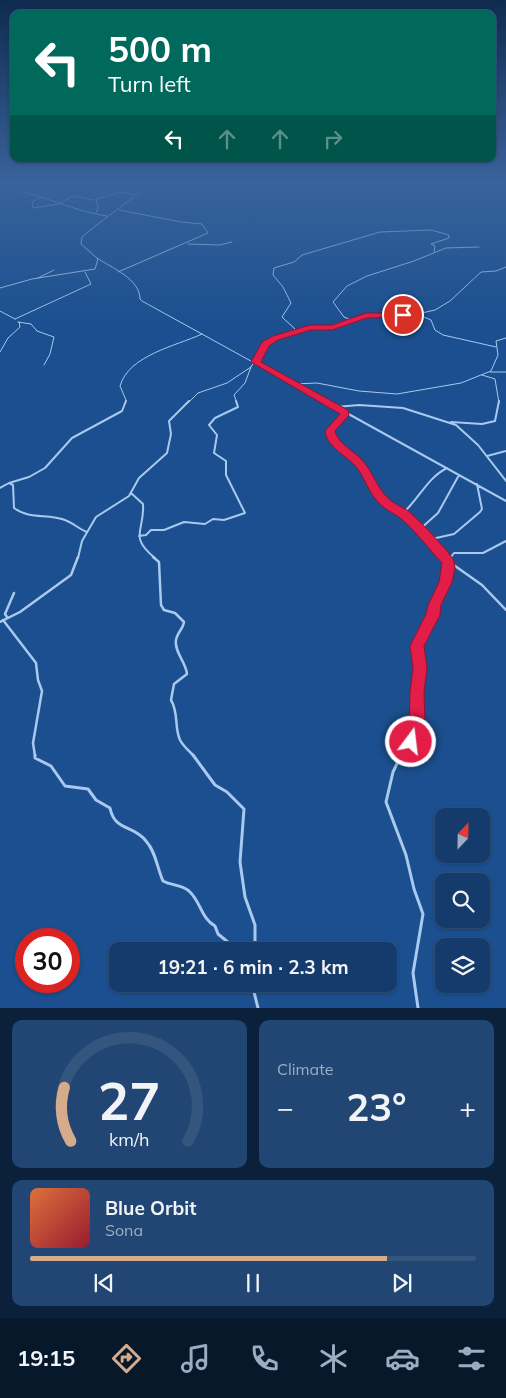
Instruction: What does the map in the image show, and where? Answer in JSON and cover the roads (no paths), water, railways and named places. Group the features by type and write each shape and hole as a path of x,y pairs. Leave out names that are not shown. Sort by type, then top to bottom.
{"street":[{"path":"90,230 81,239 81,244 135,284 140,292 141,300 506,501"},
{"path":"118,272 208,234 206,230"},
{"path":"430,230 449,234 449,238 431,244 435,246 434,252"},
{"path":"295,334 296,330 282,318 284,312 292,303 275,280 272,273 274,268 294,262 302,256 382,231 410,232 430,230"},
{"path":"185,244 219,245 232,242"},
{"path":"349,320 333,303 347,286 367,276 426,257 447,247 479,247"},
{"path":"0,288 38,278 95,269 98,258"},
{"path":"228,942 218,934 214,926 206,921 198,902 190,892 182,886 172,886 163,882 155,861 154,850 143,836 130,828 117,825 110,818 110,808 96,800 88,789 65,786 52,766 34,757 33,743 42,688 38,680 35,662 2,621 21,611 71,575 77,562 79,547 98,515 121,502 131,493 139,478 167,453 170,434 169,422 175,414 198,393 227,383 251,367 268,342 276,337 295,334 310,328 332,327 349,320 360,319 367,315 417,314 436,310 449,302 481,272 496,271 506,266"},
{"path":"38,278 54,270"},
{"path":"15,319 91,284 84,272"},
{"path":"0,311 15,319 20,327 8,338 0,352"},
{"path":"417,314 430,320 435,330 443,335 496,347"},
{"path":"18,322 30,324 37,331 54,337 50,354 44,365"},
{"path":"0,488 9,483 29,478 45,468 70,439 122,411 126,400 120,389 120,384 122,377 135,364 202,334"},
{"path":"490,372 497,359 496,343 499,338 506,338"},
{"path":"491,345 496,343"},
{"path":"139,536 145,535 151,530 164,530 171,525 184,522 205,524 213,519 224,520 245,514 243,506 227,477 226,461 214,453 217,435 209,425 215,417 231,412 238,407 234,395 240,392 249,378 251,367"},
{"path":"293,384 320,383 359,392 397,394 461,383 490,372 506,372"},
{"path":"450,422 482,424 495,420 500,399 495,379 479,375"},
{"path":"333,406 361,405 403,408 450,422 462,428 506,481"},
{"path":"344,413 330,431 331,435 341,448 350,453 364,468 368,479 384,501 403,513 448,561 482,585 506,610"},
{"path":"486,456 506,451"},
{"path":"403,513 417,500 431,479 447,468"},
{"path":"419,530 433,520 449,496 459,474"},
{"path":"9,483 13,485 14,489 12,498 14,508 25,516 64,519 74,527 87,532"},
{"path":"427,540 454,534 480,512 482,509 480,504 482,499 477,484"},
{"path":"131,493 143,504 144,516 139,536 144,549 159,562 162,608 165,611 175,613 184,622 184,627 177,634 175,641 176,647 183,658 186,674 184,678 174,684 171,698 176,708 179,738 184,747 202,766 215,785 225,790 244,809 240,832 240,862 245,897 255,926 255,942"},
{"path":"418,1008 413,973 423,914 414,889 406,855 386,802 393,772 403,752 412,741 416,728 420,668 417,646 433,615 434,605 445,582 449,568 448,561 454,553 483,553 506,541"},
{"path":"8,618 5,614 14,593"},
{"path":"254,992 258,1008"}]}
